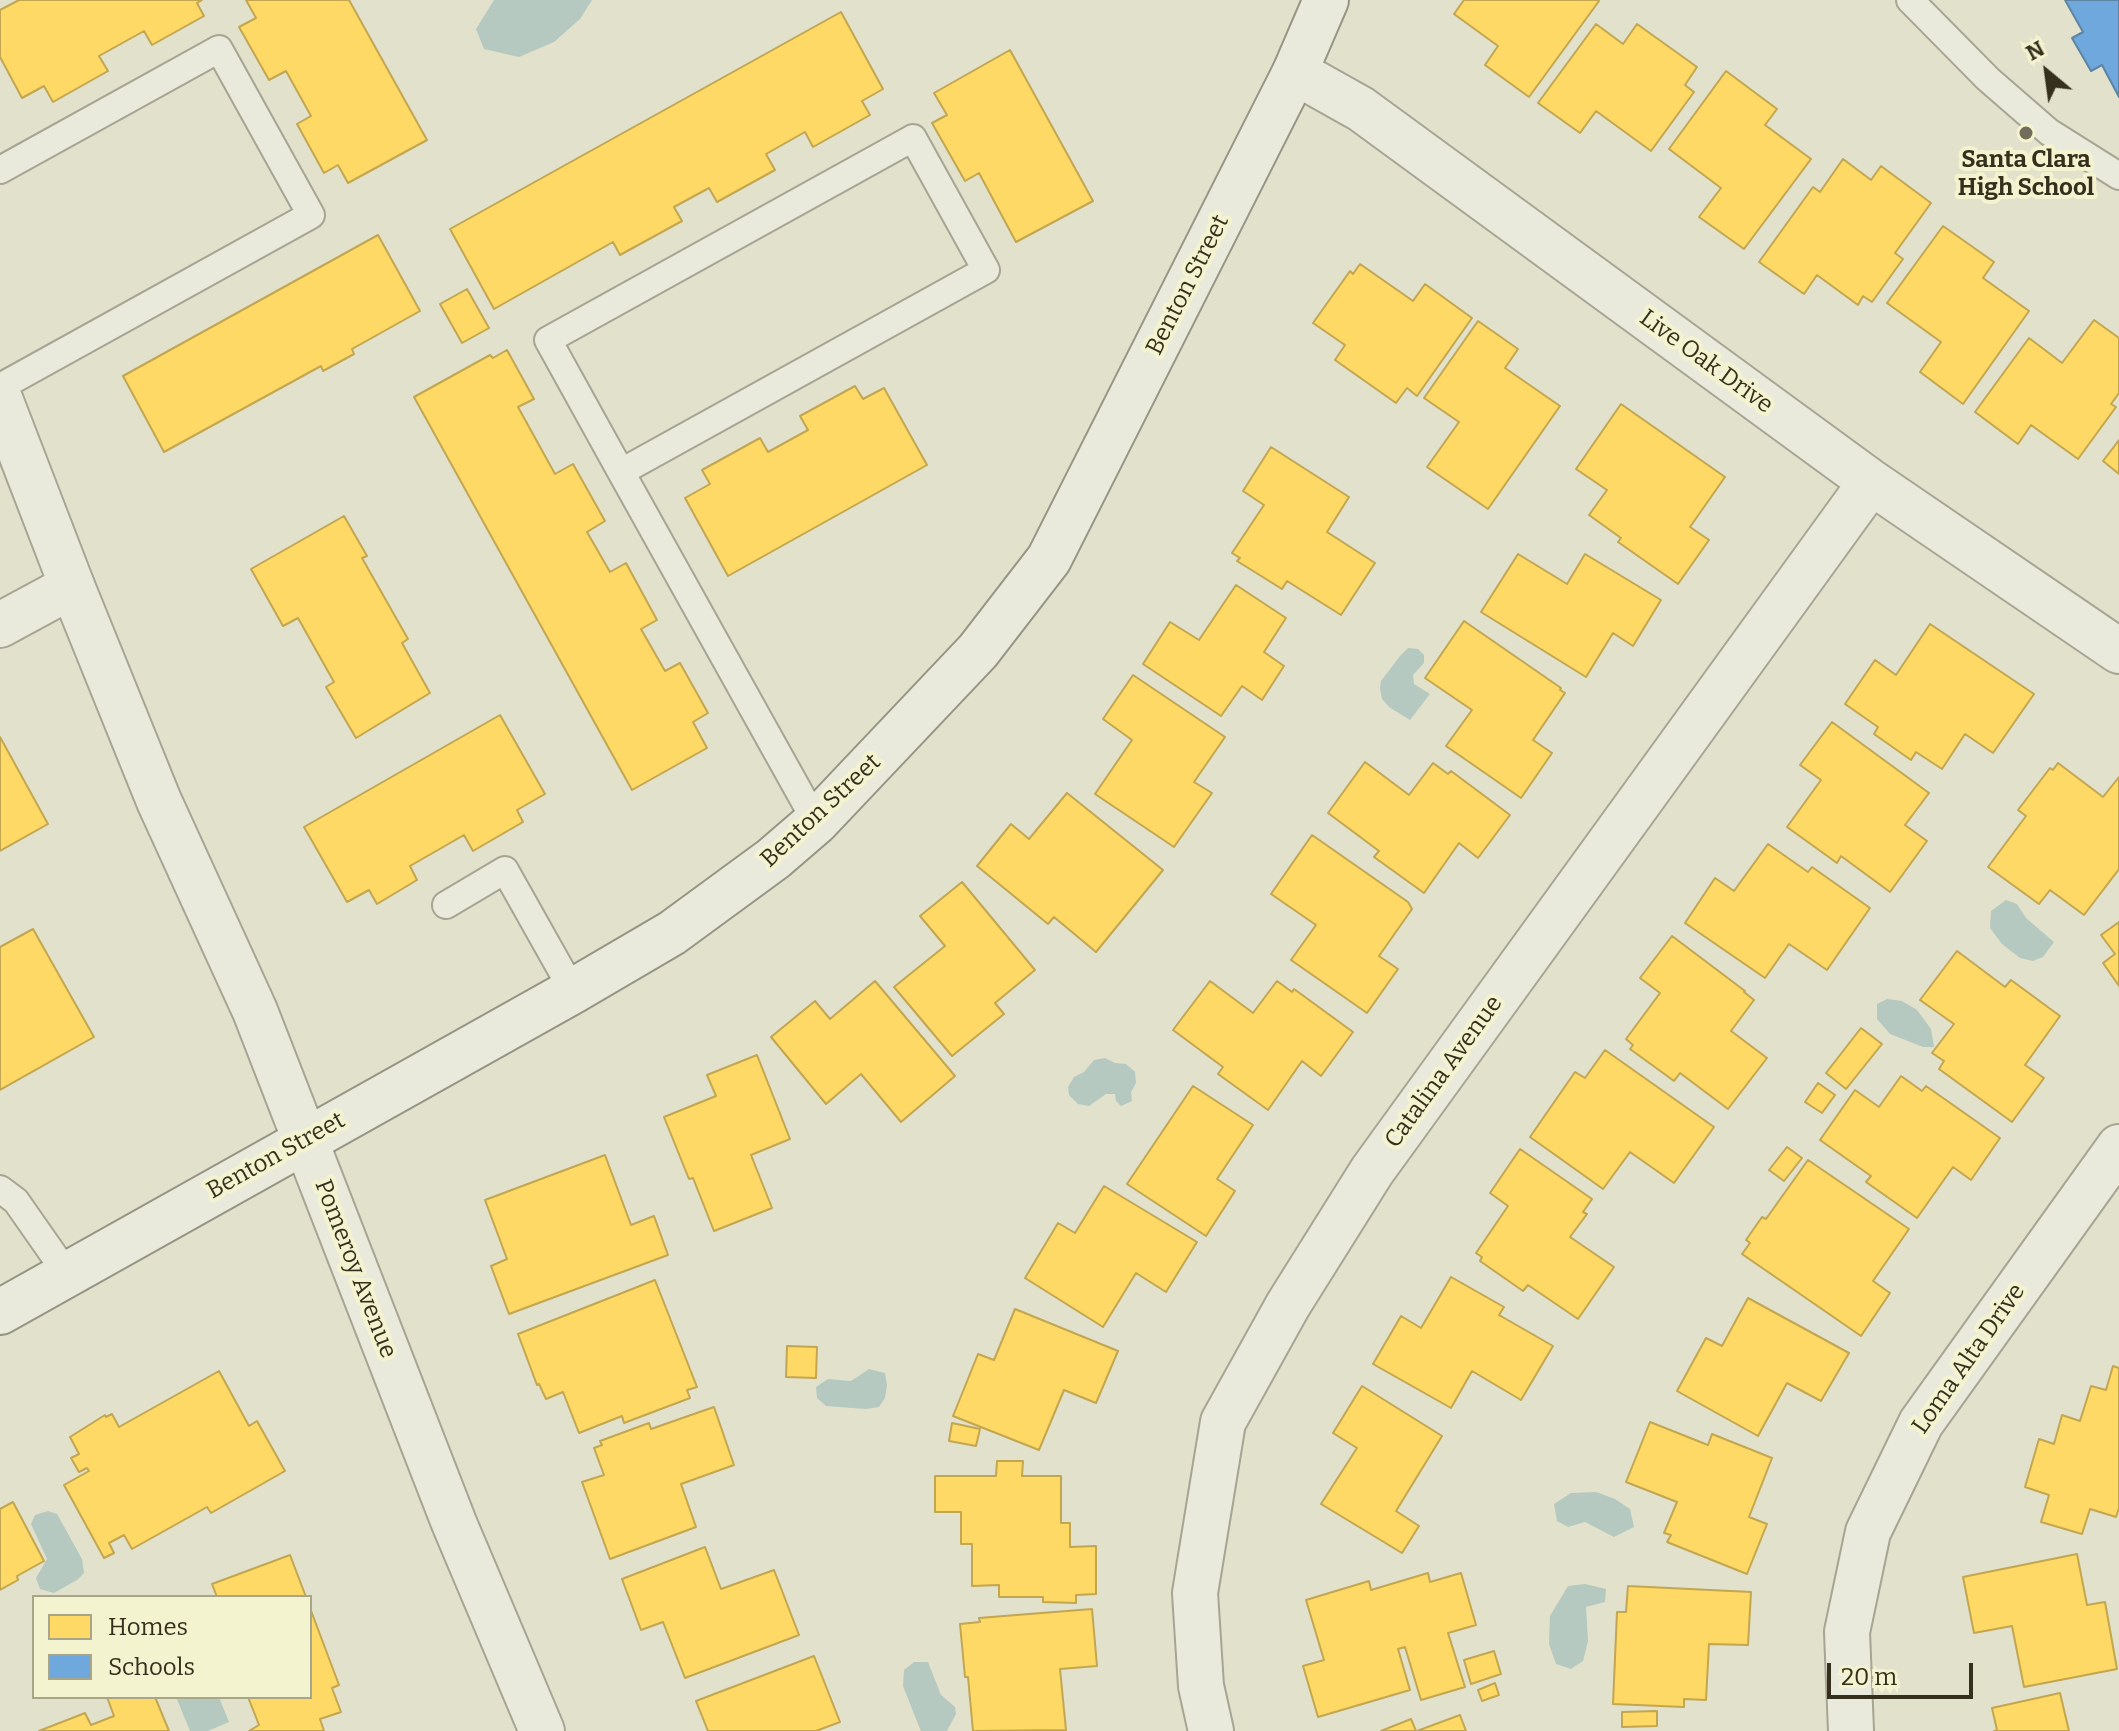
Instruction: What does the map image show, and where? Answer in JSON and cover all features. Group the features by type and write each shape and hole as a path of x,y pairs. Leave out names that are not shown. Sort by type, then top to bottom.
{"street":[{"name":"Benton Street","path":"0,1312 672,933 773,859 816,822 978,651 1049,559 1295,72 1326,0"},
{"name":"Live Oak Drive","path":"1295,72 1361,109 1871,482 2119,651"},
{"name":"Pomeroy Avenue","path":"0,399 159,801 255,1011 454,1523 542,1731"},
{"name":"Catalina Avenue","path":"1211,1731 1201,1686 1195,1593 1223,1422 1288,1305 1372,1171 1871,482"},
{"path":"0,625 72,586"},
{"name":"Loma Alta Drive","path":"1851,1731 1847,1632 1868,1532 1921,1423 2119,1147"}],"lane":[{"path":"1910,0 1988,79 2049,132 2119,176"},
{"path":"0,170 219,49 311,215 0,387"},
{"path":"621,472 986,270 913,138 548,340 621,472 816,822"},
{"path":"446,905 505,870 573,991"},
{"path":"0,1189 16,1201 67,1274"}],"shaded area":[{"path":"494,0 592,0 580,19 554,42 519,57 484,49 476,29"},
{"path":"1408,648 1418,649 1424,655 1424,663 1413,675 1414,684 1430,694 1410,720 1389,707 1382,699 1380,688 1381,681"},
{"path":"2006,900 2017,904 2026,918 2054,942 2043,957 2033,961 2020,958 2002,944 1990,928 1991,911"},
{"path":"1887,999 1902,1001 1917,1010 1931,1029 1934,1047 1923,1047 1890,1034 1877,1019 1877,1004"},
{"path":"1105,1058 1126,1064 1135,1072 1132,1101 1121,1106 1115,1094 1106,1094 1089,1106 1078,1104 1069,1095 1068,1087 1074,1077 1084,1072 1094,1060"},
{"path":"869,1369 885,1373 885,1398 879,1407 826,1406 817,1398 816,1387 828,1379 851,1381"},
{"path":"1596,1492 1630,1509 1634,1527 1614,1537 1585,1522 1568,1527 1557,1521 1554,1504 1571,1493"},
{"path":"48,1511 57,1514 82,1559 84,1573 54,1593 40,1589 36,1578 47,1559 31,1524 35,1515"},
{"path":"1585,1584 1606,1589 1605,1602 1586,1607 1588,1641 1583,1661 1571,1669 1556,1664 1549,1644 1550,1616 1568,1586"},
{"path":"914,1662 928,1662 941,1695 955,1707 956,1714 947,1731 920,1729 903,1686 904,1670"},
{"path":"177,1699 220,1699 229,1722 208,1731 190,1731"}],"building: Homes":[{"path":"19,0 202,0 197,3 204,16 152,45 144,31 99,56 108,71 53,102 44,86 22,98 0,57 0,10"},
{"path":"246,0 349,0 427,140 348,183 338,165 324,173 297,124 311,116 286,71 269,80 239,27 256,18"},
{"path":"1464,0 1599,1 1529,97 1485,65 1498,46 1454,14"},
{"path":"841,12 883,89 862,101 870,115 813,147 805,132 766,154 775,170 717,202 709,188 674,207 682,221 620,255 613,242 494,309 450,229"},
{"path":"1596,24 1623,44 1637,24 1697,67 1685,85 1694,92 1651,151 1596,111 1580,133 1538,103"},
{"path":"1010,50 1093,201 1016,242 979,173 965,181 932,123 947,115 934,93"},
{"path":"1726,71 1777,109 1765,125 1811,159 1744,249 1699,217 1721,188 1669,149"},
{"path":"1843,159 1871,180 1881,166 1931,203 1895,253 1903,259 1872,302 1863,296 1858,305 1817,275 1804,294 1759,262 1813,187 1820,192"},
{"path":"1943,226 1994,262 1983,278 2029,311 1963,404 1920,372 1941,342 1887,303"},
{"path":"378,235 420,311 352,349 354,354 323,371 321,366 164,452 123,376"},
{"path":"1360,264 1413,301 1425,284 1472,318 1417,396 1407,388 1396,403 1335,360 1345,345 1313,323 1350,271 1353,274"},
{"path":"467,289 489,328 462,343 440,304"},
{"path":"2094,320 2119,338 2119,393 2111,404 2116,407 2078,459 2031,425 2018,444 1975,412 2029,338 2062,363"},
{"path":"1478,321 1518,349 1505,368 1560,406 1488,509 1427,467 1459,422 1424,398"},
{"path":"507,350 534,399 518,407 555,474 573,464 605,521 587,532 610,572 626,563 657,620 641,629 665,671 680,663 708,713 693,722 707,748 632,790 414,397 490,355 493,358"},
{"path":"855,386 863,399 884,388 927,465 728,576 685,498 710,484 702,470 760,438 768,452 808,430 800,416"},
{"path":"1621,404 1725,477 1690,527 1709,540 1678,584 1618,542 1621,538 1589,515 1607,490 1576,469"},
{"path":"2119,440 2119,474 2103,461"},
{"path":"1271,447 1349,497 1327,532 1375,563 1341,615 1287,581 1282,589 1237,561 1240,558 1232,553 1264,505 1243,491"},
{"path":"344,516 367,556 362,558 408,639 402,643 430,693 356,738 326,687 334,682 298,618 283,626 251,569"},
{"path":"1518,554 1567,584 1585,554 1661,600 1633,646 1613,633 1586,677 1481,612"},
{"path":"1236,585 1286,618 1264,652 1284,666 1262,700 1242,686 1221,716 1143,664 1170,622 1199,640"},
{"path":"1464,621 1565,693 1533,740 1552,753 1521,798 1446,746 1472,710 1425,678"},
{"path":"1930,624 2034,694 1993,753 1965,734 1942,769 1916,752 1911,760 1874,734 1878,727 1845,704 1875,660 1896,675"},
{"path":"1133,675 1225,737 1194,782 1212,793 1174,847 1095,794 1132,740 1103,719"},
{"path":"500,715 545,794 517,810 523,822 473,851 464,835 410,866 417,880 377,904 369,890 347,902 304,827"},
{"path":"1832,722 1929,793 1905,825 1927,841 1890,892 1841,856 1837,863 1787,827 1821,780 1800,765"},
{"path":"0,737 48,824 0,851"},
{"path":"1365,762 1409,795 1433,763 1448,774 1451,771 1510,815 1478,858 1459,843 1424,893 1374,857 1379,851 1328,813"},
{"path":"2058,763 2103,797 2119,777 2119,869 2084,915 2050,890 2039,904 1988,867 2026,816 2018,810 2050,768 2053,770"},
{"path":"1067,793 1163,870 1096,952 1054,917 1048,924 977,866 1011,824 1029,839"},
{"path":"1312,835 1408,902 1412,909 1379,956 1398,969 1367,1013 1291,960 1316,925 1271,894"},
{"path":"1768,844 1808,872 1812,867 1870,908 1827,970 1789,944 1765,978 1685,923 1715,878 1734,891"},
{"path":"962,882 1035,970 995,1003 1004,1014 952,1056 894,987 945,946 920,916"},
{"path":"2119,922 2119,986 2103,963 2115,954 2101,935"},
{"path":"33,929 94,1037 0,1090 0,947"},
{"path":"1672,936 1754,1000 1731,1031 1767,1058 1728,1109 1680,1073 1674,1081 1630,1049 1633,1045 1626,1039 1660,993 1640,978"},
{"path":"1957,951 2005,987 2011,980 2060,1016 2025,1065 2044,1078 2012,1122 1939,1069 1944,1061 1932,1053 1954,1024 1920,1000"},
{"path":"875,981 955,1076 901,1122 861,1074 826,1104 771,1037 815,1001 830,1019"},
{"path":"1210,981 1253,1013 1277,981 1292,992 1294,989 1353,1032 1321,1076 1302,1061 1268,1110 1218,1074 1223,1067 1173,1030"},
{"path":"1861,1028 1882,1044 1846,1089 1826,1073"},
{"path":"1605,1050 1714,1127 1674,1183 1630,1152 1603,1189 1530,1137 1575,1072 1585,1078"},
{"path":"757,1055 790,1139 751,1155 772,1208 714,1231 664,1117 716,1096 707,1075"},
{"path":"1901,1076 1922,1091 1926,1086 2000,1138 1971,1180 1953,1167 1917,1218 1866,1182 1871,1176 1820,1140 1855,1090 1879,1107"},
{"path":"1818,1083 1835,1095 1822,1113 1805,1102"},
{"path":"1193,1086 1253,1125 1217,1179 1235,1191 1206,1236 1127,1184"},
{"path":"1787,1147 1802,1158 1784,1181 1769,1170"},
{"path":"1520,1149 1592,1199 1583,1212 1587,1214 1570,1237 1614,1267 1578,1319 1528,1285 1523,1291 1480,1261 1482,1257 1476,1253 1508,1206 1490,1193"},
{"path":"605,1155 631,1225 654,1216 668,1255 509,1314 491,1266 507,1259 485,1200"},
{"path":"1808,1160 1909,1229 1873,1281 1890,1293 1861,1336 1742,1254 1750,1243 1746,1240 1762,1217 1766,1219"},
{"path":"1104,1186 1197,1242 1166,1292 1136,1273 1103,1327 1025,1278 1058,1223 1075,1233"},
{"path":"1451,1277 1504,1307 1499,1315 1553,1346 1521,1400 1472,1371 1451,1408 1373,1364 1401,1316 1421,1328"},
{"path":"655,1280 697,1387 687,1390 690,1398 624,1423 622,1416 579,1433 563,1392 546,1399 537,1385 518,1334"},
{"path":"1748,1298 1849,1353 1821,1401 1787,1383 1758,1436 1677,1391 1706,1338 1722,1346"},
{"path":"1015,1309 1118,1351 1096,1403 1064,1390 1039,1450 953,1416 978,1354 994,1360"},
{"path":"787,1346 817,1347 816,1378 786,1377"},
{"path":"2113,1366 2119,1368 2119,1508 2116,1517 2090,1509 2082,1534 2041,1522 2049,1495 2025,1487 2039,1439 2054,1444 2062,1415 2080,1421 2091,1386 2106,1390"},
{"path":"219,1371 249,1426 257,1421 285,1471 211,1513 207,1507 132,1549 124,1535 109,1543 114,1553 104,1558 64,1485 89,1471 87,1468 79,1472 71,1458 79,1454 70,1437 105,1415 112,1414 119,1427"},
{"path":"1362,1386 1442,1436 1396,1511 1419,1526 1402,1553 1321,1504 1357,1448 1333,1433"},
{"path":"714,1407 734,1465 681,1484 696,1527 610,1559 582,1482 604,1475 594,1448 602,1445 600,1441 649,1423 651,1429"},
{"path":"1650,1422 1708,1445 1712,1434 1772,1458 1749,1517 1767,1524 1747,1574 1667,1542 1671,1535 1664,1533 1677,1502 1626,1482"},
{"path":"952,1423 980,1429 976,1446 949,1441"},
{"path":"997,1461 1023,1461 1022,1476 1061,1476 1061,1523 1070,1523 1070,1547 1096,1546 1096,1594 1076,1595 1076,1603 1043,1602 1043,1597 999,1597 999,1585 972,1586 972,1544 961,1544 961,1512 935,1512 935,1476 996,1476"},
{"path":"13,1502 44,1561 0,1590 0,1509"},
{"path":"705,1547 721,1589 774,1570 799,1635 685,1678 663,1622 641,1630 622,1579"},
{"path":"2077,1554 2087,1605 2105,1602 2117,1669 2024,1687 2012,1626 1974,1633 1963,1577"},
{"path":"290,1555 305,1595 216,1595 212,1584"},
{"path":"1428,1573 1430,1582 1461,1573 1476,1625 1448,1633 1465,1687 1421,1700 1405,1647 1398,1649 1410,1690 1318,1717 1303,1666 1324,1660 1306,1600 1369,1581 1371,1590"},
{"path":"1628,1586 1751,1592 1748,1645 1709,1644 1706,1700 1684,1699 1684,1707 1613,1704 1617,1612 1626,1612"},
{"path":"1092,1609 1097,1666 1060,1669 1066,1730 973,1731 960,1624 980,1622 979,1618"},
{"path":"312,1613 339,1685 332,1688 341,1712 320,1719 324,1731 249,1731 259,1725 249,1699 312,1699"},
{"path":"1494,1651 1501,1674 1471,1684 1464,1660"},
{"path":"814,1656 840,1722 816,1731 708,1731 696,1701"},
{"path":"1495,1683 1499,1695 1482,1701 1478,1690"},
{"path":"2060,1693 2069,1731 1994,1731 1997,1730 1992,1708"},
{"path":"108,1699 156,1699 169,1731 39,1731 85,1713 91,1725 114,1716"},
{"path":"1657,1711 1657,1726 1622,1727 1622,1712"},
{"path":"1460,1715 1466,1731 1417,1731"},
{"path":"1411,1719 1416,1731 1381,1731"}],"building: Schools":[{"path":"2065,0 2119,0 2119,97 2102,65 2091,71 2072,38 2083,32"}],"place":[{"name":"Santa Clara High School","path":"2026,133"}]}
